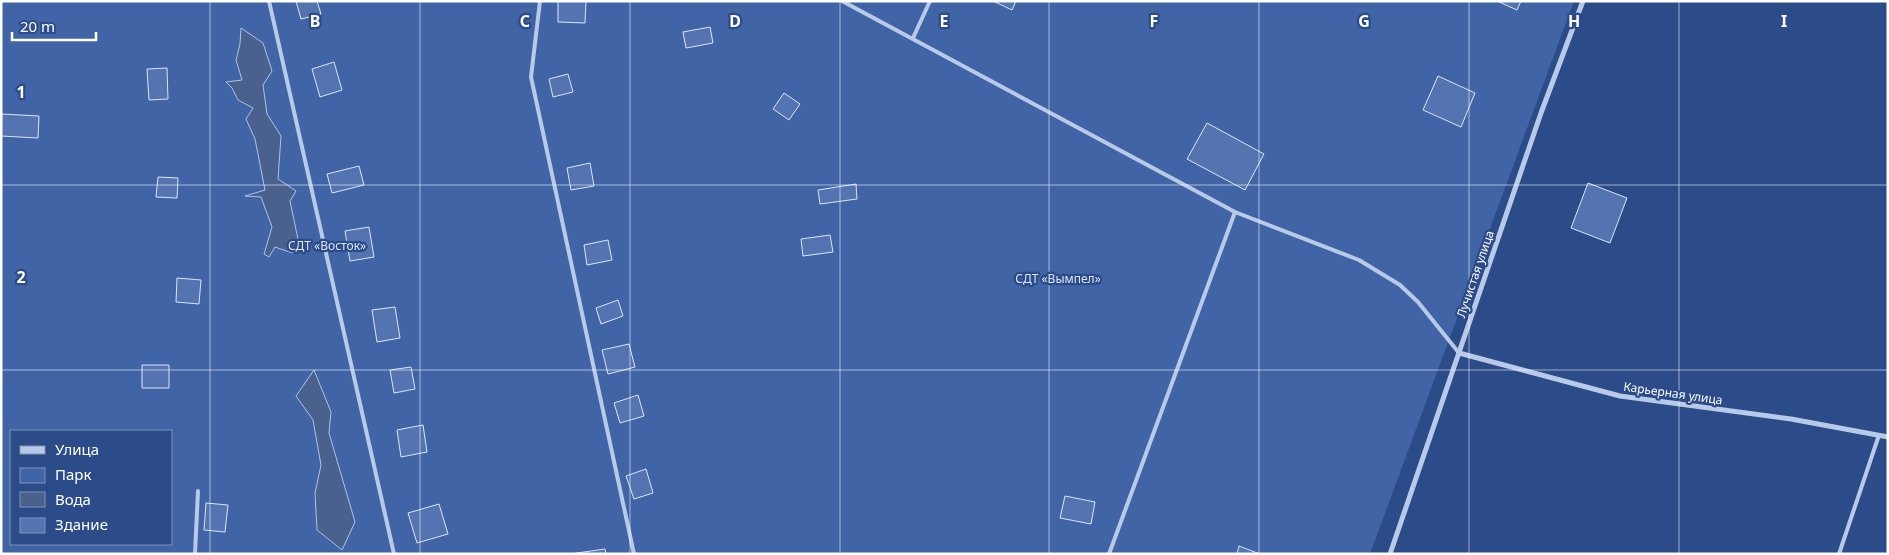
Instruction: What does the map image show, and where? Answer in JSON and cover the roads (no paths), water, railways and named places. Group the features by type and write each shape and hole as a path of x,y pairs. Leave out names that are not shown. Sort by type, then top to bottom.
{"street":[{"name":"Лучистая улица","path":"1390,554 1541,113 1583,1"},
{"name":"Карьерная улица","path":"1459,353 1620,396 1791,418 1888,437"}],"lane":[{"path":"269,1 394,554"},
{"path":"540,1 531,77 634,554"},
{"path":"842,1 1235,212 1359,260 1400,285 1418,302 1459,353"},
{"path":"913,38 930,1"},
{"path":"1109,554 1235,212"},
{"path":"1839,554 1879,435"},
{"path":"195,554 198,490"}],"water":[{"path":"241,28 263,43 272,71 263,85 267,114 281,136 278,179 296,191 290,201 300,249 292,253 275,247 269,257 264,254 272,227 261,197 245,196 265,190 255,139 246,119 253,108 238,100 232,88 226,82 242,80 236,60"},
{"path":"314,370 331,412 329,433 355,522 342,550 317,530 315,493 321,465 313,420 296,396"}],"park label":[{"name":"СДТ «Восток»","path":"327,245"},
{"name":"СДТ «Вымпел»","path":"1058,278"}]}
